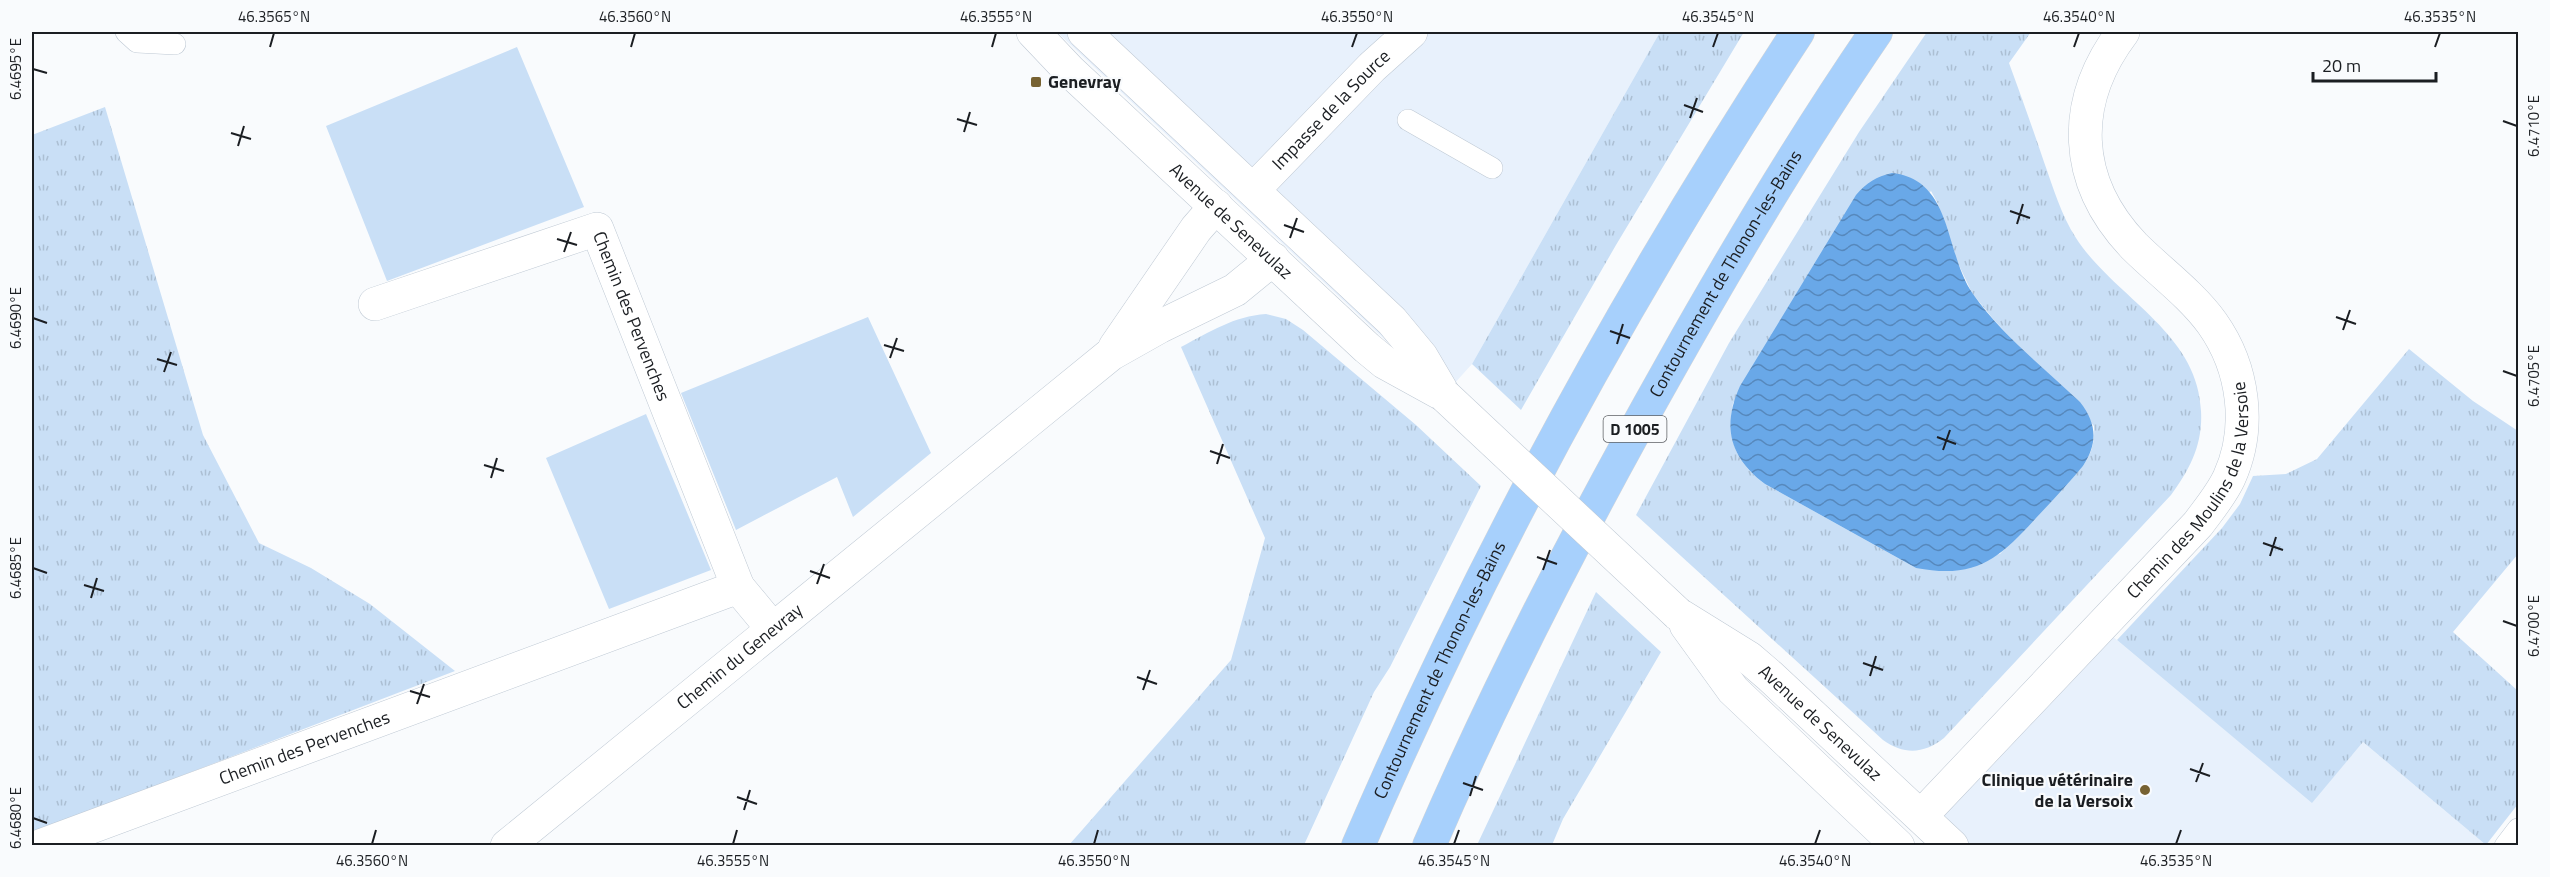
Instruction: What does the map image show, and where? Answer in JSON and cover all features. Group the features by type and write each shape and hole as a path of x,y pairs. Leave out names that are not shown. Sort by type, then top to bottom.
{"highway":[{"name":"Contournement de Thonon-les-Bains","path":"1358,846 1392,766 1468,605 1583,387 1670,235 1746,110 1798,32"},
{"name":"Contournement de Thonon-les-Bains","path":"1429,846 1518,651 1632,434 1746,233 1876,32"}],"street":[{"name":"Avenue de Senevulaz","path":"1033,32 1071,71 1384,362 1444,395 1678,614 1733,690 1897,845"},
{"name":"Avenue de Senevulaz","path":"1084,32 1408,337 1444,395"},
{"name":"Impasse de la Source","path":"1253,190 1385,54 1411,32"},
{"name":"Chemin des Moulins de la Versoie","path":"1897,845 1921,816 2198,524 2215,502 2229,478 2238,452 2242,425 2241,397 2236,370 2225,345 2211,321 2114,223 2099,198 2089,170 2085,141 2086,112 2093,83 2105,56 2123,32"},
{"path":"1216,206 1253,190"},
{"name":"Chemin du Genevray","path":"1111,354 1196,229 1216,206"},
{"name":"Chemin des Pervenches","path":"375,304 597,229 738,587 772,628"},
{"name":"Chemin du Genevray","path":"507,846 1111,354 1234,290 1273,260 1298,233"},
{"name":"Chemin des Pervenches","path":"40,846 738,587"},
{"name":"Avenue de Senevulaz","path":"1678,614 1749,658 1952,846"}],"lane":[{"path":"126,32 137,42 175,44"},
{"path":"1408,120 1492,168"},
{"path":"2505,846 2518,829"}],"shaded area":[{"path":"1057,32 1660,32 1472,364 1444,395"},
{"path":"2100,626 2312,802 2363,742 2486,845 1928,846 1957,778"}],"green space":[{"path":"1660,32 1744,32 1616,245 1521,410 1472,364"},
{"path":"1927,32 2031,32 2009,63 2062,210 2076,238 2092,259 2152,317 2186,359 2196,383 2201,411 2200,434 2194,456 2171,495 1944,738 1929,747 1914,751 1899,748 1883,740 1636,515 1729,343 1859,132","holes":["1931,191 1938,204 1957,261 1972,293 1994,320 2094,426 2094,437 2091,452 2083,466 2000,554 1916,568 1765,484 1746,467 1740,458 1733,439 1731,416 1733,403"]},
{"path":"517,47 584,207 387,281 326,126"},
{"path":"105,107 203,435 259,543 311,568 370,604 455,671 32,833 32,135"},
{"path":"1266,314 1286,319 1303,330 1416,425 1481,486 1390,667 1374,692 1304,845 1069,845 1231,660 1265,538 1181,347 1233,321"},
{"path":"868,317 931,453 853,517 837,477 736,530 681,393"},
{"path":"2409,349 2473,401 2518,431 2518,554 2453,632 2518,691 2518,804 2486,845 2363,742 2312,803 2117,640 2222,528 2240,504 2253,476 2286,474 2317,459"},
{"path":"646,414 711,570 609,609 546,458"},
{"path":"1596,592 1661,652 1563,819 1552,845 1477,845"}],"water":[{"path":"1892,173 1912,179 1927,189 1945,221 1957,259 1973,294 2010,337 2080,402 2090,418 2094,434 2088,458 2083,466 2010,545 1984,563 1954,571 1916,568 1765,484 1743,463 1732,440 1731,414 1740,386 1856,195 1872,181"}],"place":[{"name":"Genevray","path":"1036,82"},
{"name":"Clinique vétérinaire de la Versoix","path":"2145,790"}]}
